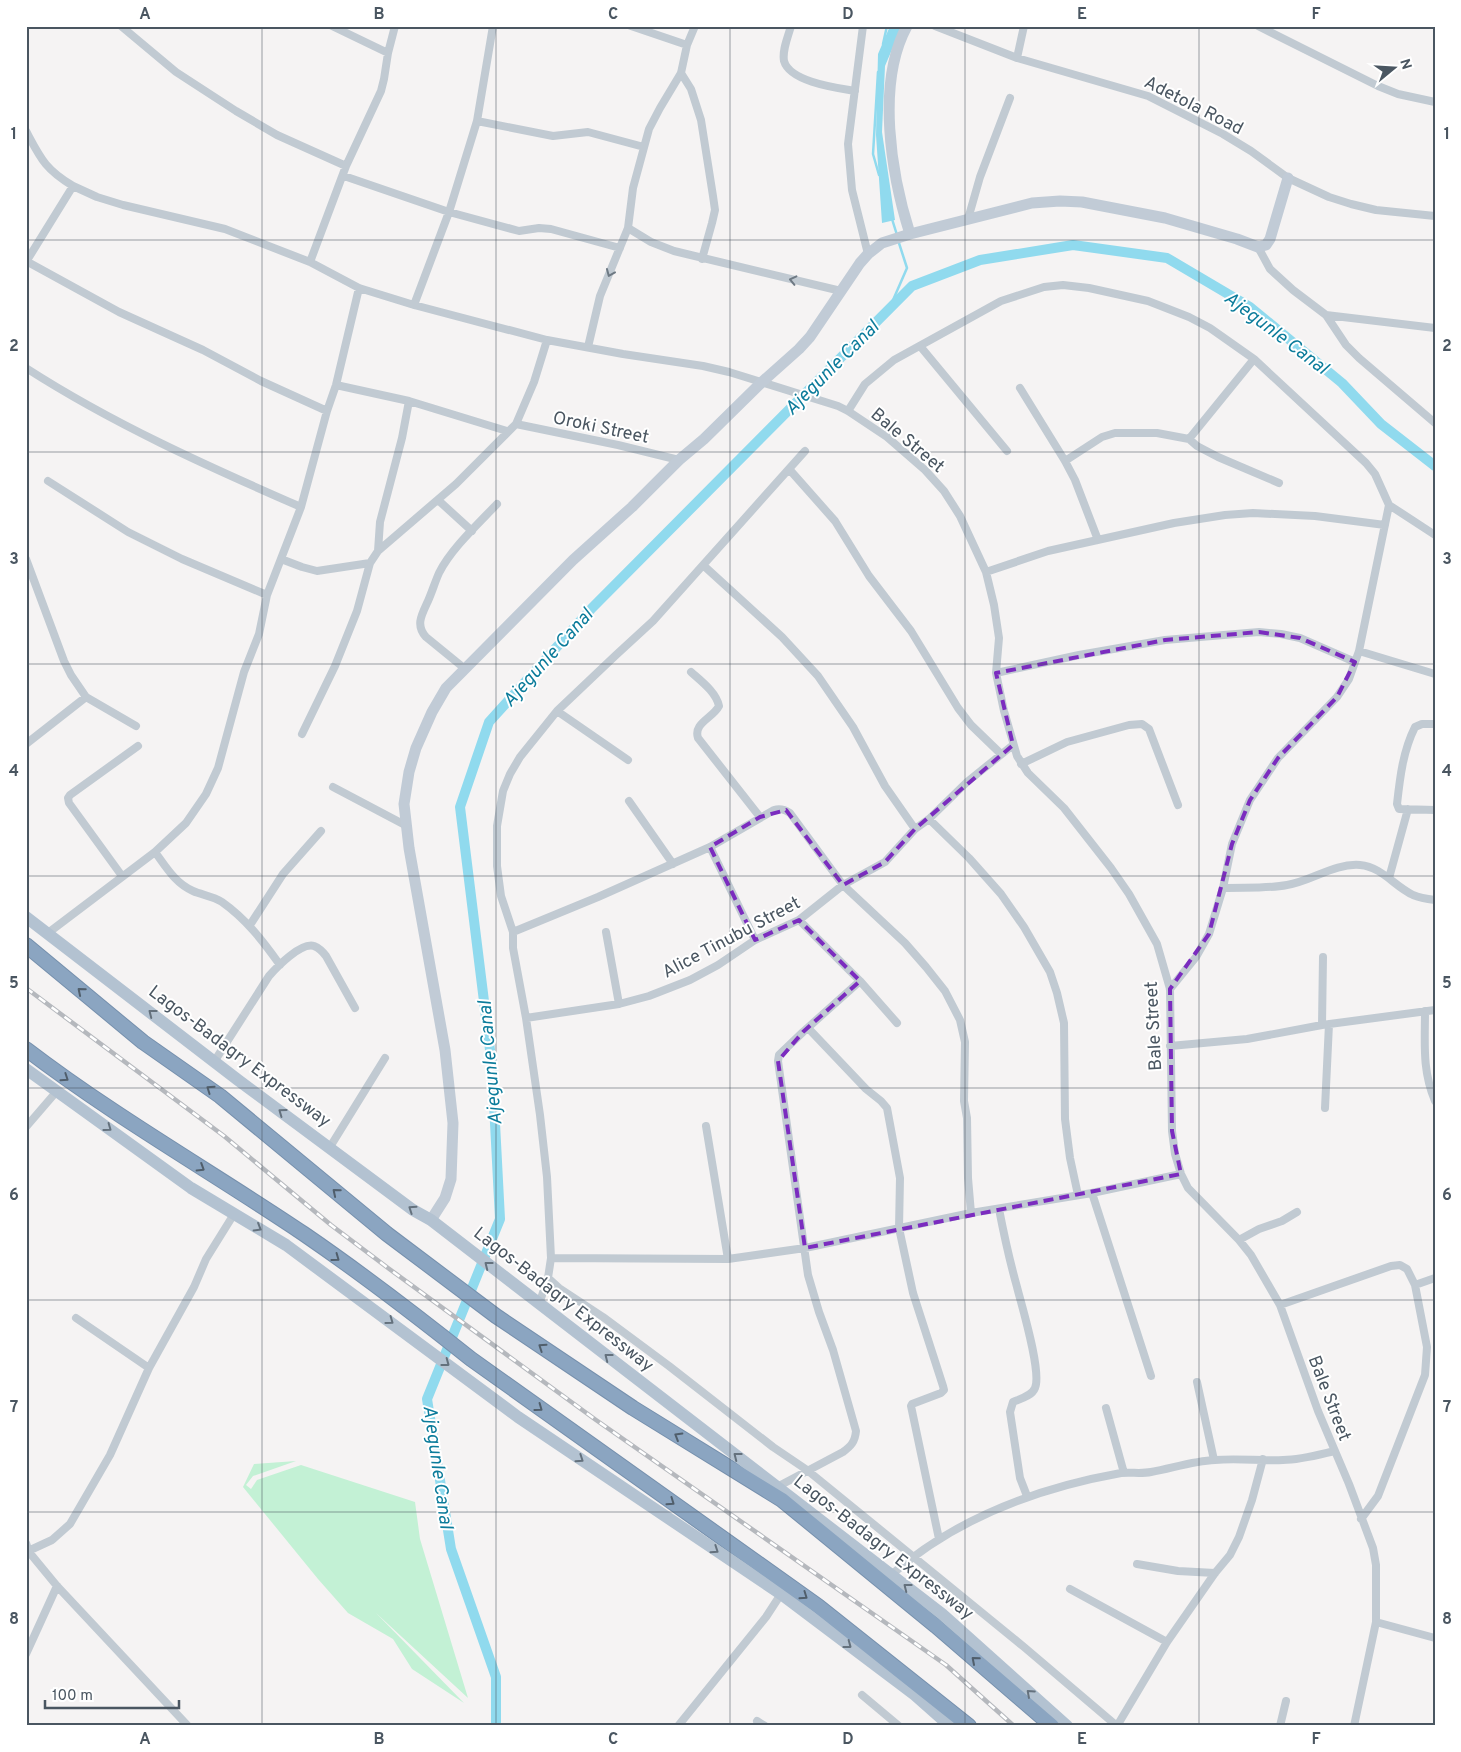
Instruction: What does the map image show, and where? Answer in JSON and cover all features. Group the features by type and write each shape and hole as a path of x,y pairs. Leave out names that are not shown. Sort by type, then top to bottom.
{"highway":[{"name":"Lagos-Badagry Expressway","path":"26,945 143,1042 220,1096 387,1234 496,1316 633,1408 782,1500 936,1626 1052,1726"},
{"path":"26,1049 65,1078 180,1155 304,1234 431,1327 471,1359 818,1606 969,1726"}],"main road":[{"name":"Lagos-Badagry Expressway","path":"26,917 214,1062 413,1210 431,1220 942,1614 1066,1726"},
{"path":"26,1068 191,1188 286,1245 518,1417 781,1594 915,1695 949,1725"}],"street":[{"path":"121,26 176,72 236,110 277,135 346,166"},
{"path":"332,26 388,52"},
{"path":"310,262 344,176 346,166 381,91 395,26"},
{"path":"414,305 448,212 477,121 493,26"},
{"path":"631,26 687,45"},
{"path":"588,347 600,296 628,228 632,188 650,129 681,73 687,45 695,26"},
{"path":"791,26 784,51 784,59 790,70 822,86 855,91"},
{"path":"863,26 848,144 852,190 868,254"},
{"path":"905,235 891,137 890,86 893,64 907,26"},
{"name":"Adetola Road","path":"935,26 1017,58 1148,96 1223,134 1251,151 1288,178 1329,197 1376,210 1435,216"},
{"path":"1017,58 1024,26"},
{"path":"1258,26 1378,86 1398,94 1435,102"},
{"path":"681,73 691,89 701,120 714,196 712,223 702,259"},
{"path":"968,218 988,154 1010,98"},
{"path":"477,121 552,136 588,132 644,148"},
{"name":"Bale Street","path":"26,131 41,159 49,169 73,186 97,197 124,205 225,229 310,262 359,288 414,305 547,340 703,366 838,406 887,437 925,470 944,491 960,516 986,572 1000,638 996,673 1013,745 1021,764 1064,808 1085,834 1129,894 1157,944 1170,989 1172,1132 1175,1154 1181,1174 1188,1188 1239,1240 1251,1255 1280,1306 1318,1411 1372,1548 1376,1566 1376,1622 1354,1726"},
{"path":"344,176 448,212 519,231 540,228 551,229 620,248"},
{"path":"431,1220 445,1198 451,1179 454,1123 445,1050 405,825 404,804 409,772 416,748 432,712 446,688 573,560 799,349 810,337 868,254 882,243 968,218 1032,203 1060,201 1082,202 1185,223 1258,247 1266,245 1270,239 1288,178"},
{"path":"73,186 26,261 119,312 203,350 261,382 327,411"},
{"path":"628,228 651,242 674,251 841,291"},
{"path":"1258,247 1270,269 1293,290 1326,315 1346,344 1359,358 1435,423"},
{"path":"848,411 865,384 894,360 1001,301 1044,287 1063,285 1089,288 1169,309 1210,328 1254,359 1366,463 1374,474 1389,505 1412,518 1435,535"},
{"path":"48,933 155,852 186,823 206,794 218,768 244,672 259,634 268,595 301,507 327,411 336,386 359,288"},
{"path":"1326,315 1435,328"},
{"path":"302,734 335,666 357,611 370,563 378,551 438,500 516,424 534,382 547,340"},
{"path":"920,346 1007,451"},
{"path":"1189,439 1254,359"},
{"path":"26,368 67,394 212,469 301,507"},
{"path":"336,386 410,401 507,431"},
{"path":"1020,388 1075,480 1098,540"},
{"path":"378,551 380,522 410,401"},
{"name":"Oroki Street","path":"516,424 611,443 679,460"},
{"path":"1065,461 1102,437 1115,433 1157,433 1189,439 1197,446 1279,483"},
{"path":"539,1304 548,1278 551,1258 546,1168 526,1018 513,948 513,932 501,896 496,866 497,826 503,791 520,757 558,712 616,654 653,621 805,450"},
{"path":"789,469 835,521 869,576 911,631 958,708 971,725 1001,754"},
{"path":"48,481 128,532 182,559 268,595"},
{"path":"438,500 472,531"},
{"path":"464,668 422,633 419,622 440,572 472,531 497,504"},
{"path":"1170,989 1196,957 1209,934 1232,844 1250,800 1278,758 1337,698 1349,679 1359,651 1389,505"},
{"path":"986,572 1048,551 1174,523 1225,515 1252,513 1316,516 1385,525"},
{"path":"26,559 71,675 86,697 136,726"},
{"path":"281,559 302,567 317,570 370,563"},
{"path":"703,564 782,637 818,676 853,727 885,786 915,829"},
{"path":"996,673 1079,655 1165,640 1259,632 1300,638 1355,662"},
{"path":"1359,651 1435,674"},
{"path":"691,672 718,700 719,706 697,728 698,738 760,817"},
{"path":"26,744 86,697"},
{"path":"558,712 628,760"},
{"path":"1021,764 1067,742 1129,725 1142,724 1149,729 1178,806"},
{"path":"1435,724 1422,724 1415,727 1410,737 1401,771 1397,804 1399,809 1435,810"},
{"name":"Alice Tinubu Street","path":"526,1018 619,1004 649,996 690,980 718,965 755,940 799,920 843,885 885,862 915,829 967,782 1013,745"},
{"path":"122,876 69,803 68,798 138,746"},
{"path":"333,787 405,825"},
{"path":"629,801 673,864"},
{"path":"513,932 673,864 780,808 790,813 843,885 905,943 921,961 945,991 960,1020 966,1042 964,1101 967,1118 968,1178 971,1212"},
{"path":"1390,878 1408,809"},
{"path":"928,819 975,865 1001,894 1024,927 1050,972 1058,993 1064,1023 1065,1119 1070,1158 1078,1194"},
{"path":"250,925 283,874 321,832"},
{"path":"710,846 755,940"},
{"path":"155,852 172,876 182,884 193,891 221,901 250,925 280,964"},
{"path":"1222,888 1288,885 1321,875 1334,868 1362,865 1377,870 1413,895 1435,900"},
{"path":"799,920 860,981 897,1023"},
{"path":"606,932 619,1004"},
{"path":"214,1062 269,976 280,964 306,946 312,945 326,956 355,1008"},
{"path":"1322,957 1326,1024 1325,1108"},
{"path":"777,1487 843,1452 856,1439 856,1431 833,1350 808,1275 778,1061 779,1055 860,981"},
{"path":"1425,1010 1425,1069 1428,1085 1435,1102"},
{"path":"1170,1046 1247,1039 1326,1024 1435,1010"},
{"path":"808,1028 866,1089 887,1108 900,1178 899,1228 913,1293 944,1386 944,1390 941,1393 911,1406 940,1539"},
{"path":"330,1147 385,1058"},
{"path":"26,1127 57,1091"},
{"path":"706,1126 728,1259"},
{"path":"551,1258 728,1259 804,1248 971,1212 1092,1193 1181,1174"},
{"path":"1092,1193 1151,1376"},
{"path":"999,1209 1029,1332 1036,1373 1036,1388 1032,1393 1013,1402 1010,1412 1020,1478 1027,1496"},
{"path":"1239,1240 1259,1229 1282,1221 1297,1212"},
{"path":"28,1552 52,1540 70,1524 110,1455 149,1368 194,1287 211,1249 234,1214"},
{"path":"1280,1306 1391,1266 1400,1265 1407,1269 1415,1285 1427,1347 1425,1375 1378,1496 1361,1519"},
{"path":"548,1278 559,1288 604,1317 773,1447 807,1470 1024,1647 1117,1726 1167,1642 1215,1573 1230,1555 1239,1537 1252,1500 1263,1459"},
{"path":"1415,1285 1435,1278"},
{"path":"76,1318 149,1368"},
{"path":"1197,1382 1214,1460"},
{"path":"1106,1408 1124,1473"},
{"path":"891,1575 913,1556 940,1539 998,1508 1027,1496 1124,1473 1149,1473 1214,1460 1306,1458 1335,1451"},
{"path":"26,1543 28,1552 57,1586 188,1726"},
{"path":"1137,1564 1196,1573 1215,1573"},
{"path":"26,1654 57,1586"},
{"path":"1070,1589 1167,1642"},
{"path":"678,1726 766,1617 781,1594"},
{"path":"1376,1622 1435,1638"},
{"path":"862,1695 899,1726"},
{"path":"1280,1726 1286,1701"},
{"path":"757,1721 765,1726"}],"highlighted area":[{"path":"1259,632 1300,638 1355,662 1337,697 1278,758 1250,800 1232,844 1209,934 1170,989 1172,1131 1181,1174 805,1248 778,1061 803,1032 860,981 799,920 755,940 710,847 760,817 786,810 843,885 885,862 915,829 1013,745 996,673 1165,640"}],"green space":[{"path":"296,1461 253,1476 246,1485 251,1489 257,1480 301,1465 415,1502 420,1539 468,1698 376,1613 464,1703 412,1669 393,1639 348,1613 243,1487 254,1464"}],"water":[{"path":"890,26 902,26 885,66 882,132 895,220 882,223 876,135 878,54"}],"waterway":[{"path":"883,44 887,26"},
{"path":"878,72 873,154 879,175"},
{"path":"892,219 897,235"},
{"path":"890,307 907,268 898,240"},
{"name":"Ajegunle Canal","path":"496,1726 496,1677 451,1549 427,1399 500,1219 492,1066 460,807 489,722 592,608 912,286 980,260 1073,245 1167,258 1250,307 1342,383 1381,424 1435,466"}],"railway":[{"path":"26,988 224,1136 331,1225 388,1268 596,1420 946,1665 1014,1726"}]}
